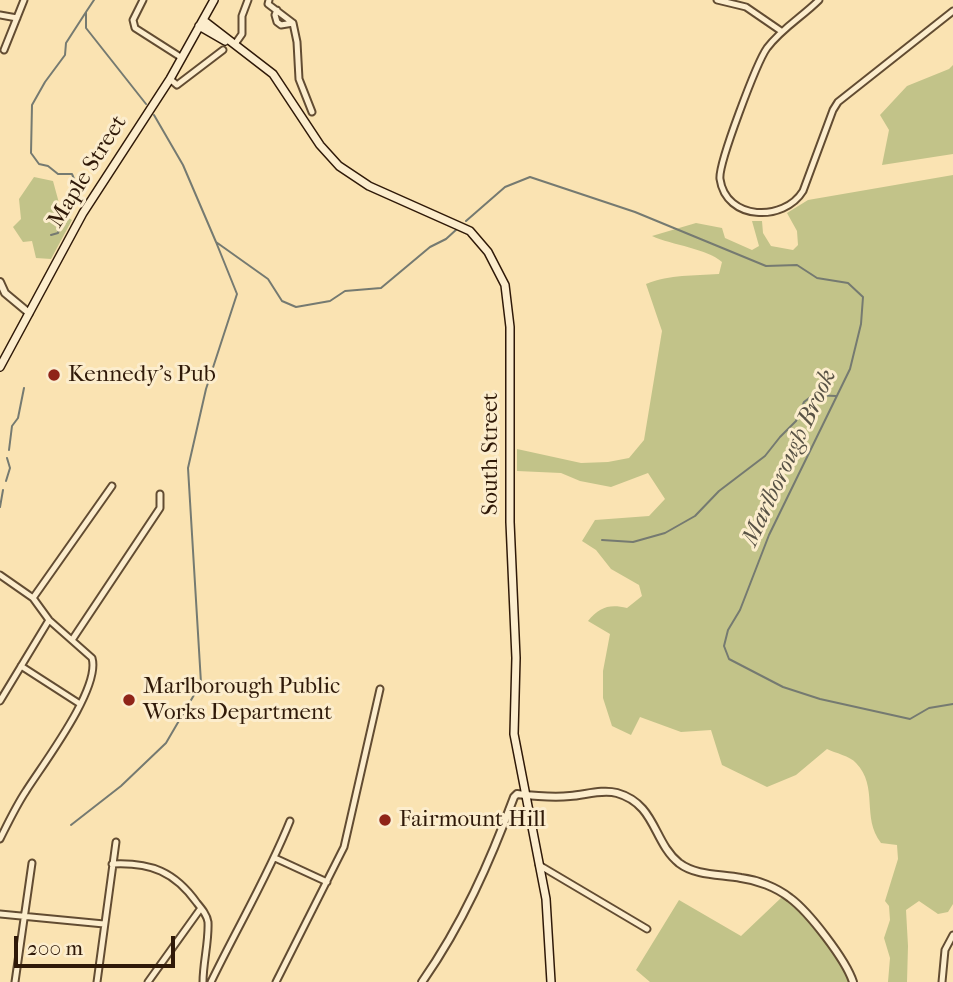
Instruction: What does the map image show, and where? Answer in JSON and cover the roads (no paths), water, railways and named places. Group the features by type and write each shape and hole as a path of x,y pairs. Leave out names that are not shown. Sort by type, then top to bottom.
{"main road":[{"name":"Maple Street","path":"0,367 85,210 170,79 213,3"},
{"path":"193,40 213,31 210,17 213,3"},
{"name":"South Street","path":"201,23 261,62 277,79 320,145 339,166 369,186 470,231 488,252 505,285 510,327 510,522 516,658 513,718 516,749 546,903 551,982"},
{"name":"South Street","path":"213,31 244,51"}],"street":[{"path":"4,50 24,0"},
{"path":"144,0 134,20 135,28 182,58"},
{"path":"235,44 242,34 242,16 248,0"},
{"path":"717,0 746,7 781,31"},
{"path":"818,0 781,31 761,58 721,167 720,180 728,199 748,212 780,209 794,202 803,191 838,102 953,11"},
{"path":"269,2 293,23 299,79 312,112"},
{"path":"277,10 277,22 281,25 293,23"},
{"path":"0,15 17,18"},
{"path":"170,79 177,85 223,50"},
{"path":"0,282 5,293 29,313"},
{"path":"33,598 112,486"},
{"path":"72,640 160,509 160,494"},
{"path":"0,575 33,598 49,620 92,658 95,666 80,704 24,794 0,839"},
{"path":"0,701 49,620"},
{"path":"21,666 80,704"},
{"path":"276,982 344,847 380,689"},
{"path":"422,982 471,900 514,797 517,794 564,797 607,792 628,797 647,813 672,855 684,866 700,872 751,880 790,897 843,959 853,982"},
{"path":"211,982 275,858 290,821"},
{"path":"97,982 116,842"},
{"path":"275,858 327,882"},
{"path":"15,982 32,863"},
{"path":"113,864 163,870 183,884 208,918 203,982"},
{"path":"539,865 647,929"},
{"path":"148,982 201,908"},
{"path":"0,914 104,924"},
{"path":"942,982 945,950 953,935"}],"waterway":[{"name":"Marlborough Brook","path":"94,0 86,12 86,28 146,104"},
{"path":"51,235 58,233 71,205 76,191 75,183 72,174 58,174 48,166 39,164 31,153 32,105 65,55 66,43 86,12"},
{"name":"Marlborough Brook","path":"154,115 183,165 216,242 268,279 282,301 296,307 330,301 345,291 381,288 430,247 446,239 457,229"},
{"name":"Marlborough Brook","path":"466,221 505,187 530,177 635,212 766,266 797,265 817,278 848,283 863,297 861,324 850,369 769,535 740,610 728,630 724,646 729,659 783,687 820,699 910,719 929,708 953,704"},
{"path":"71,825 121,786 166,743 201,683 188,468 206,389 237,294 216,242"},
{"path":"9,450 12,426 18,418 24,388"},
{"path":"602,540 633,542 665,533 695,516 719,491 765,456 796,421 804,402 813,395 836,396"},
{"path":"6,481 10,468 7,458"},
{"path":"0,507 3,490"}],"place":[{"name":"Kennedy's Pub","path":"54,375"},
{"name":"Marlborough Public Works Department","path":"129,700"},
{"name":"Fairmount Hill","path":"385,820"}]}
